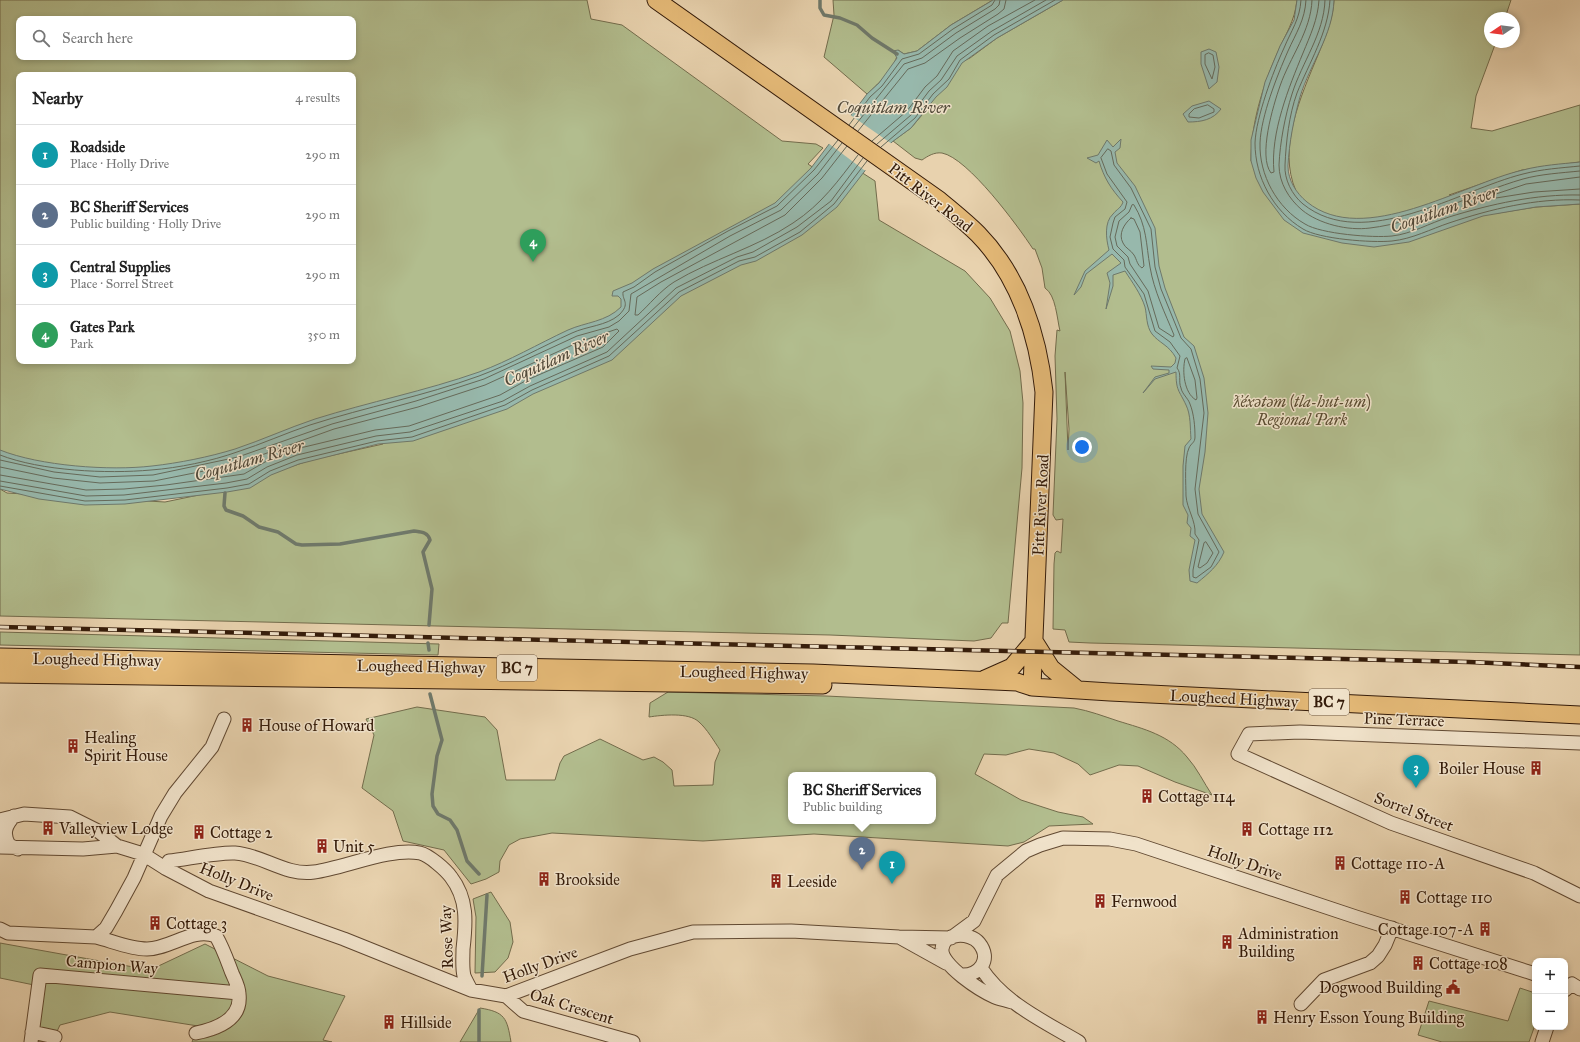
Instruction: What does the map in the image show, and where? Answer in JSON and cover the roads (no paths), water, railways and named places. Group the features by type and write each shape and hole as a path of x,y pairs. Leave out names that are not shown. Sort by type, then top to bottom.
{"main road":[{"name":"Pitt River Road","path":"656,0 939,200 978,235 1005,270 1025,307 1042,366 1045,418 1032,687"},
{"path":"980,680 1012,667 1034,641 1051,668 1078,690"},
{"name":"Lougheed Highway","path":"0,657 805,673 1017,682 1032,687 1078,690 1580,715"},
{"name":"Lougheed Highway","path":"0,674 814,685 1016,692 1032,687"}],"street":[{"path":"96,937 106,928 134,878 143,854 161,816 175,793 212,747 224,719"},
{"name":"Pine Terrace","path":"1238,754 1249,734 1300,732 1580,743"},
{"name":"Sorrel Street","path":"1238,754 1391,823 1534,873 1580,896"},
{"path":"0,820 14,816 40,814 70,817 98,831 117,846"},
{"path":"14,816 7,824 5,832 10,845 18,849"},
{"path":"83,849 91,844 91,836 85,825"},
{"name":"Holly Drive","path":"117,846 143,854 165,868 209,891 344,939 471,990 506,996 630,949 693,932 791,931 899,937 951,938 974,921 997,875 1026,851 1063,838 1110,839 1173,856 1532,973"},
{"path":"0,847 18,849 83,849 117,846"},
{"name":"Rose Way","path":"165,868 169,861 235,853 260,859 289,872 314,872 397,853 421,853 441,866 452,878 461,894 465,908 466,923 462,962 464,976 471,990"},
{"path":"961,975 975,974 981,968 984,961 984,954 978,941 974,921"},
{"path":"1301,1004 1324,980 1370,963 1378,956 1385,945 1392,928"},
{"path":"0,929 8,933 96,937 148,949 158,948 201,933 216,936 223,948 239,993 239,1006 235,1016 213,1030 196,1033"},
{"path":"978,941 965,935 951,938 944,943 942,949 946,963 961,975 994,996 1012,1002"},
{"name":"Holly Drive","path":"899,937 946,963"},
{"path":"981,968 989,981 1012,1002 1078,1042"},
{"name":"Campion Way","path":"55,1037 32,1037 40,975 239,993"},
{"name":"Oak Crescent","path":"506,996 523,1011 633,1042"},
{"path":"1542,1042 1546,1030"}],"water":[{"name":"Coquitlam River","path":"993,0 1063,0 997,38 962,63 947,87 936,97 911,128 892,142 871,163 837,207 802,235 756,261 741,265 681,296 612,360 533,394 507,409 413,441 378,444 299,464 271,475 250,488 125,504 85,505 39,499 0,489 0,450 35,460 75,466 116,468 152,466 204,457 235,449 315,419 459,379 490,368 575,327 609,316 621,307 621,299 618,296 612,296 613,291 632,283 653,269 775,203 811,168 867,94 879,83 897,58 893,51 898,50 904,54 917,51 951,25"},
{"name":"Coquitlam River","path":"1297,0 1334,0 1330,25 1300,97 1289,148 1289,176 1299,195 1307,202 1330,214 1356,218 1384,216 1414,208 1499,177 1523,170 1580,162 1580,204 1536,207 1483,216 1409,242 1374,247 1342,243 1303,233 1284,220 1263,192 1256,178 1251,161 1251,140 1265,82 1280,46 1294,20"},
{"path":"1209,49 1216,52 1219,67 1217,82 1209,89 1201,64 1201,52"},
{"path":"1209,101 1221,109 1218,113 1206,120 1188,122 1183,114 1192,106"},
{"path":"1121,139 1120,148 1115,152 1117,163 1135,186 1155,228 1159,266 1165,288 1184,337 1194,346 1204,378 1208,413 1205,452 1199,489 1202,514 1224,552 1216,565 1197,583 1190,581 1189,570 1195,540 1190,536 1191,528 1187,523 1188,515 1183,505 1183,466 1185,446 1191,439 1190,422 1188,409 1177,387 1176,372 1155,379 1143,393 1155,377 1169,373 1169,370 1153,369 1151,366 1171,367 1175,363 1176,358 1170,350 1150,331 1143,302 1125,271 1113,275 1113,286 1106,309 1110,283 1107,273 1121,263 1112,254 1086,274 1081,287 1074,295 1085,271 1109,250 1107,241 1108,221 1123,202 1108,183 1099,161 1096,163 1087,158 1098,155 1107,140 1113,147"}],"waterway":[{"path":"820,0 820,8 824,15 840,18 857,25 872,38 897,54"},
{"path":"225,493 224,506 226,510 243,516 259,527 278,532 296,544 340,544 414,531 422,532 428,535 430,540 423,552 432,589 429,625"},
{"path":"428,643 429,650"},
{"path":"430,694 442,740 437,756 432,794 433,806 438,814 450,820 457,830 467,861 479,874"},
{"path":"482,976 487,895"},
{"path":"479,1010 479,1042"}],"railway":[{"path":"0,627 1469,662 1580,667"}],"place":[{"name":"Gates Park","path":"533,262"},
{"name":"House of Howard","path":"247,725"},
{"name":"Healing Spirit House","path":"73,746"},
{"name":"Boiler House","path":"1536,768"},
{"name":"Central Supplies","path":"1416,788"},
{"name":"Cottage 114","path":"1147,796"},
{"name":"Valleyview Lodge","path":"48,828"},
{"name":"Cottage 112","path":"1247,829"},
{"name":"Cottage 2","path":"199,832"},
{"name":"Unit 5","path":"322,846"},
{"name":"Cottage 110-A","path":"1340,863"},
{"name":"BC Sheriff Services","path":"862,870"},
{"name":"Brookside","path":"544,879"},
{"name":"Leeside","path":"776,881"},
{"name":"Roadside","path":"892,884"},
{"name":"Cottage 110","path":"1405,897"},
{"name":"Fernwood","path":"1100,901"},
{"name":"Cottage 3","path":"155,923"},
{"name":"Cottage 107-A","path":"1485,929"},
{"name":"Administration Building","path":"1227,942"},
{"name":"Cottage 108","path":"1418,963"},
{"name":"Dogwood Building","path":"1453,987"},
{"name":"Henry Esson Young Building","path":"1262,1017"},
{"name":"Hillside","path":"389,1022"}],"park label":[{"name":"ƛ̓éxətəm (tla-hut-um) Regional Park","path":"1302,410"}]}
